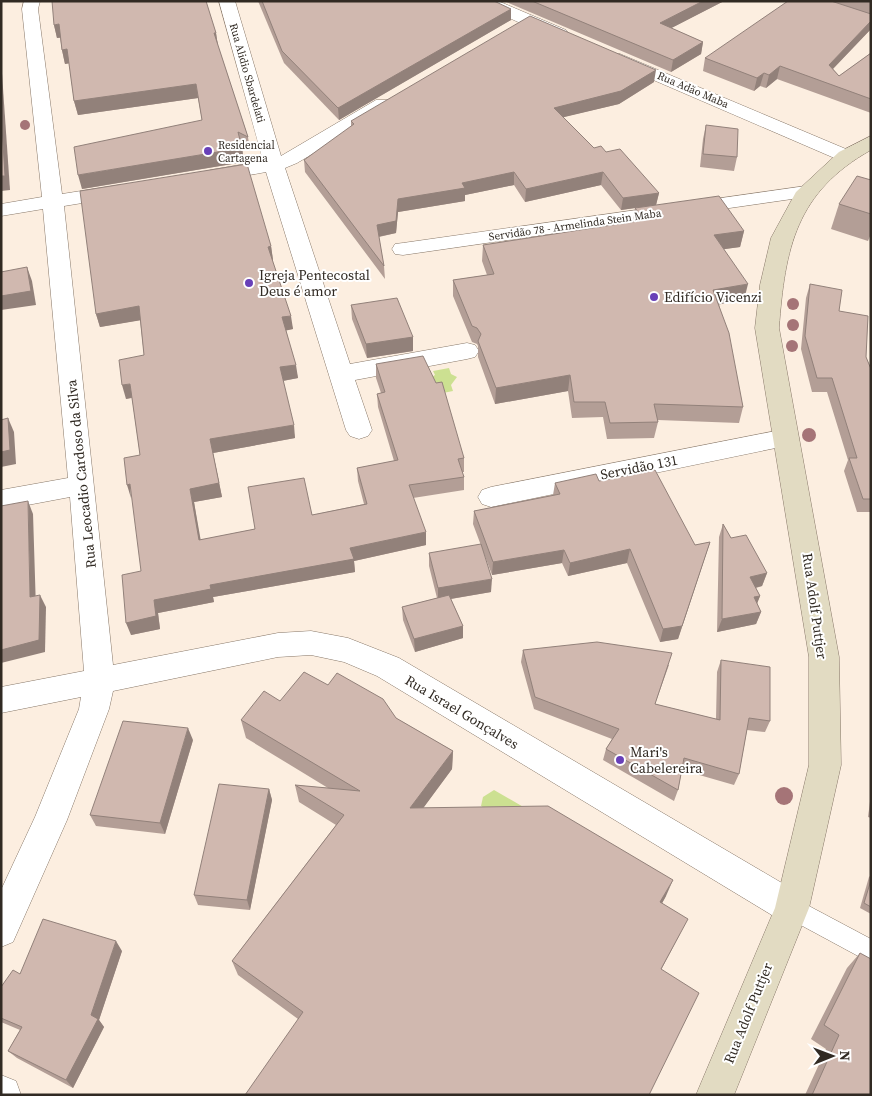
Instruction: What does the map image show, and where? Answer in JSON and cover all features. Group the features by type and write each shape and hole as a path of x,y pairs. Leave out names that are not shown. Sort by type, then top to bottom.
{"street":[{"name":"Rua Leocadio Cardoso da Silva","path":"1,930 50,820 90,718 99,682 98,644 54,202 31,19 32,1"},
{"name":"Rua Alidio Sbardelati","path":"227,1 274,165 359,430"},
{"path":"484,1 572,39"},
{"path":"510,30 526,20"},
{"name":"Rua Adão Maba","path":"600,51 846,156"},
{"path":"198,178 274,165 290,159 400,94"},
{"name":"Rua Adolf Puttjer","path":"715,1095 792,908 825,765 826,710 822,648 803,526 767,328 771,285 782,238 806,192 846,156 871,142"},
{"path":"1,210 140,188"},
{"name":"Servidão 78 - Armelinda Stein Maba","path":"403,249 806,192"},
{"path":"341,374 467,351"},
{"name":"Servidão 131","path":"491,493 786,435"},
{"path":"1,500 82,485"},
{"name":"Rua Israel Gonçalves","path":"1,700 278,645 310,643 348,650 388,667 792,908"}],"lane":[{"path":"792,908 871,952"}],"shaded area":[{"path":"449,368 451,374 457,377 451,385 453,391 443,393 430,378 435,375 433,371"},
{"path":"494,790 532,812 527,831 481,806 483,797"}],"building":[{"path":"52,1 206,1 216,33 214,33 248,137 238,132 242,148 78,175 74,147 202,120 196,84 74,101 67,49 62,50 59,24 54,25"},
{"path":"262,1 494,1 511,9 338,108 282,51"},
{"path":"532,1 703,1 660,23 703,42 673,60"},
{"path":"788,1 831,1 871,14 871,21 829,65 839,76 871,53 871,99 780,66 769,75 764,73 757,78 705,58"},
{"path":"530,16 656,70 621,91 554,108 594,148 601,146 606,152 620,149 659,193 623,198 603,172 526,189 514,172 462,183 465,188 398,199 396,221 377,225 384,266 304,160 354,124 351,121"},
{"path":"1,111 5,176 1,176"},
{"path":"706,125 738,129 737,157 703,154"},
{"path":"247,164 271,246 268,247 291,316 282,317 296,365 280,367 294,425 210,439 219,483 190,489 199,540 255,529 248,487 304,478 312,515 367,504 357,468 398,460 377,394 385,392 376,364 423,356 436,383 442,382 464,458 458,459 464,477 409,485 426,532 350,548 354,559 210,585 211,589 154,600 156,616 126,623 122,575 141,571 130,484 127,485 124,458 140,455 130,384 122,385 119,360 144,355 139,306 96,314 80,191"},
{"path":"857,176 871,180 871,214 839,204"},
{"path":"719,196 744,231 714,235 748,284 713,290 729,333 743,407 654,404 658,422 610,423 605,402 574,402 570,375 496,388 478,341 481,334 477,328 472,326 453,280 494,274 483,245 644,220 635,208"},
{"path":"27,267 31,291 1,296 1,272"},
{"path":"810,284 842,290 839,311 868,316 866,357 871,369 871,499 863,499 849,458 857,458 832,378 817,378 805,336"},
{"path":"397,298 413,337 366,344 351,305"},
{"path":"8,418 10,450 1,452 1,420"},
{"path":"655,470 695,545 710,542 682,626 663,629 630,549 570,563 564,550 493,562 474,511 560,494 555,483 596,474 599,481"},
{"path":"28,501 30,597 40,595 39,640 1,650 1,506"},
{"path":"723,524 731,538 746,535 767,573 750,577 760,596 754,597 761,612 722,619"},
{"path":"481,544 492,579 438,588 429,553"},
{"path":"449,595 463,626 414,639 402,607"},
{"path":"597,642 672,653 655,704 720,720 721,660 770,667 770,721 749,718 739,774 684,758 678,790 606,749 619,729 535,697 523,650"},
{"path":"304,672 328,685 337,673 383,699 396,718 453,751 410,808 548,806 673,880 660,902 688,919 661,969 699,993 649,1095 245,1095 303,1012 232,961 344,815 295,785 360,791 241,720 264,691 280,701"},
{"path":"123,721 188,728 160,823 90,815"},
{"path":"219,784 269,789 247,900 194,895"},
{"path":"871,880 871,907 864,903"},
{"path":"43,919 116,941 91,1015 98,1019 66,1080 8,1051 22,1027 1,1018 1,987 13,970 20,974"},
{"path":"860,953 871,959 871,1095 812,1095 839,1035 824,1025"}],"place":[{"name":"Residencial Cartagena","path":"208,151"},
{"name":"Igreja Pentecostal Deus é amor","path":"249,283"},
{"name":"Edifício Vicenzi","path":"654,297"},
{"name":"Mari's Cabelereira","path":"620,760"}]}
